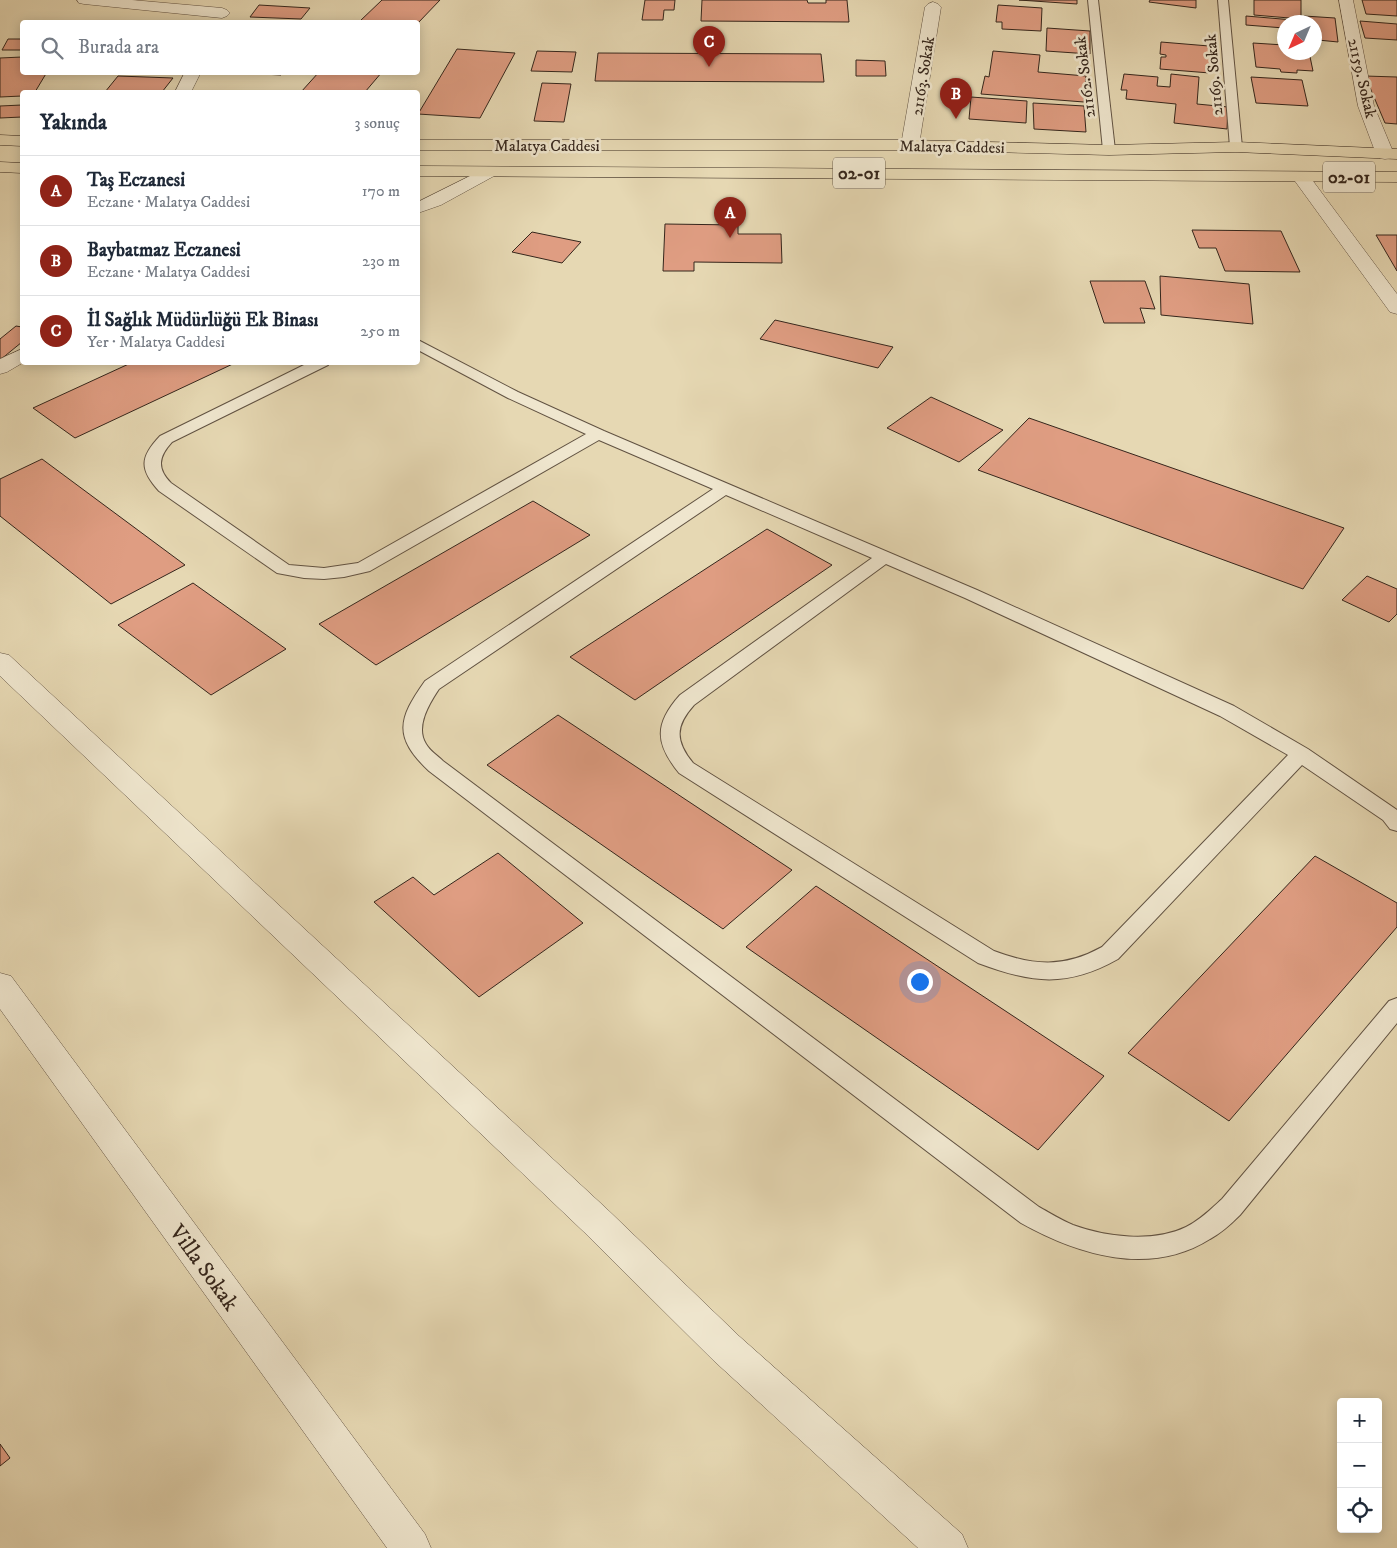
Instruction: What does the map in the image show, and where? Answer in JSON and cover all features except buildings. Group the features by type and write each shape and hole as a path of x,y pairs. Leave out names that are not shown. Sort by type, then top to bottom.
{"main road":[{"path":"0,140 20,141"},
{"name":"Malatya Caddesi","path":"420,145 910,145 1109,150 1236,147 1391,154"},
{"path":"0,167 20,168"},
{"name":"Malatya Caddesi","path":"420,171 1397,177"}],"street":[{"path":"84,0 220,18 234,0"},
{"name":"21159. Sokak","path":"1346,0 1366,106 1391,154"},
{"name":"21163. Sokak","path":"910,145 933,7"},
{"path":"184,90 192,75"},
{"path":"420,207 488,172"},
{"path":"1301,177 1397,308"},
{"path":"0,368 20,356"},
{"path":"0,661 589,1214 726,1348 948,1548"},
{"name":"Villa Sokak","path":"0,985 411,1548"}],"lane":[{"name":"21162. Sokak","path":"1093,0 1109,150"},
{"name":"21169. Sokak","path":"1223,0 1236,147"},
{"path":"420,345 513,395 598,434 885,557 1101,652 1228,711 1301,754 1390,815 1397,824"},
{"path":"317,365 166,439 158,447 151,464 153,472 165,487 283,569 301,574 343,573 364,567 598,434"},
{"path":"726,488 432,685 422,698 416,712 414,728 416,746 436,766 1030,1215 1064,1233 1099,1244 1135,1248 1164,1245 1191,1237 1213,1224 1231,1207 1397,1007"},
{"path":"885,557 688,700 678,709 672,719 669,730 670,744 676,757 686,768 986,957 1010,967 1036,972 1063,972 1097,962 1110,953 1301,754"}],"place":[{"name":"İl Sağlık Müdürlüğü Ek Binası","path":"709,67"},
{"name":"Baybatmaz Eczanesi","path":"956,119"},
{"name":"Taş Eczanesi","path":"730,238"}]}
